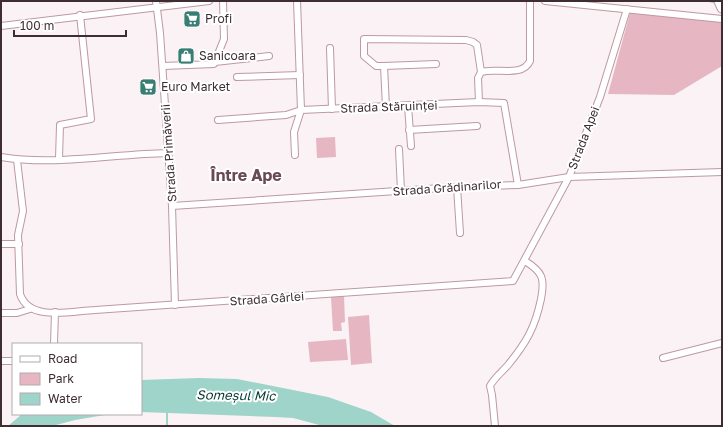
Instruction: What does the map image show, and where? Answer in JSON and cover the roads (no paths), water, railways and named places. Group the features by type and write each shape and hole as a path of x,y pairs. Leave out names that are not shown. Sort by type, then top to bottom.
{"main road":[{"path":"719,1 722,8"}],"street":[{"path":"1,26 157,3 209,1"},
{"path":"215,62 224,39 223,1"},
{"path":"296,155 294,132 301,110 297,1"},
{"path":"481,72 487,70 521,71 527,67 530,61 530,1"},
{"path":"545,1 722,19"},
{"name":"Strada Primăverii","path":"157,3 163,66 172,206 175,305"},
{"name":"Strada Apei","path":"513,281 569,177 600,97 627,9"},
{"path":"59,159 60,125 92,119 80,15"},
{"path":"436,64 376,66 364,56 364,39 466,40 473,42 477,45 481,72 478,78 479,102"},
{"path":"330,48 332,109"},
{"path":"163,66 214,64 215,62 269,56"},
{"path":"384,66 386,107"},
{"path":"237,77 300,75"},
{"name":"Strada Stăruinței","path":"218,120 286,115 301,110 479,102 504,103 518,185"},
{"path":"408,106 411,146"},
{"path":"409,130 477,126"},
{"path":"399,149 401,191"},
{"path":"1,157 17,160 59,159 168,153"},
{"path":"1,244 19,244 23,211 17,160"},
{"name":"Strada Grădinarilor","path":"172,206 457,187 518,185 569,177 722,172"},
{"path":"457,187 460,233"},
{"name":"Strada Gârlei","path":"19,244 20,288 23,302 30,308 39,312 383,292 513,281"},
{"path":"495,426 490,386 522,347 536,322 543,289 542,277 538,268 525,261"},
{"path":"1,313 17,313 30,308"},
{"path":"54,343 55,312"},
{"path":"663,358 722,343"},
{"path":"1,361 12,361"}],"water":[{"name":"Someșul Mic","path":"199,378 237,379 328,397 371,412 395,426 323,426 293,418 142,412 142,380"},
{"path":"21,415 105,415 75,420 52,426 8,426"}],"waterway":[{"path":"709,1 717,3"},
{"path":"167,411 167,426"}],"place":[{"name":"Profi","path":"192,19"},
{"name":"Sanicoara","path":"186,56"},
{"name":"Euro Market","path":"148,87"}],"district":[{"name":"Între Ape","path":"246,175"}]}
